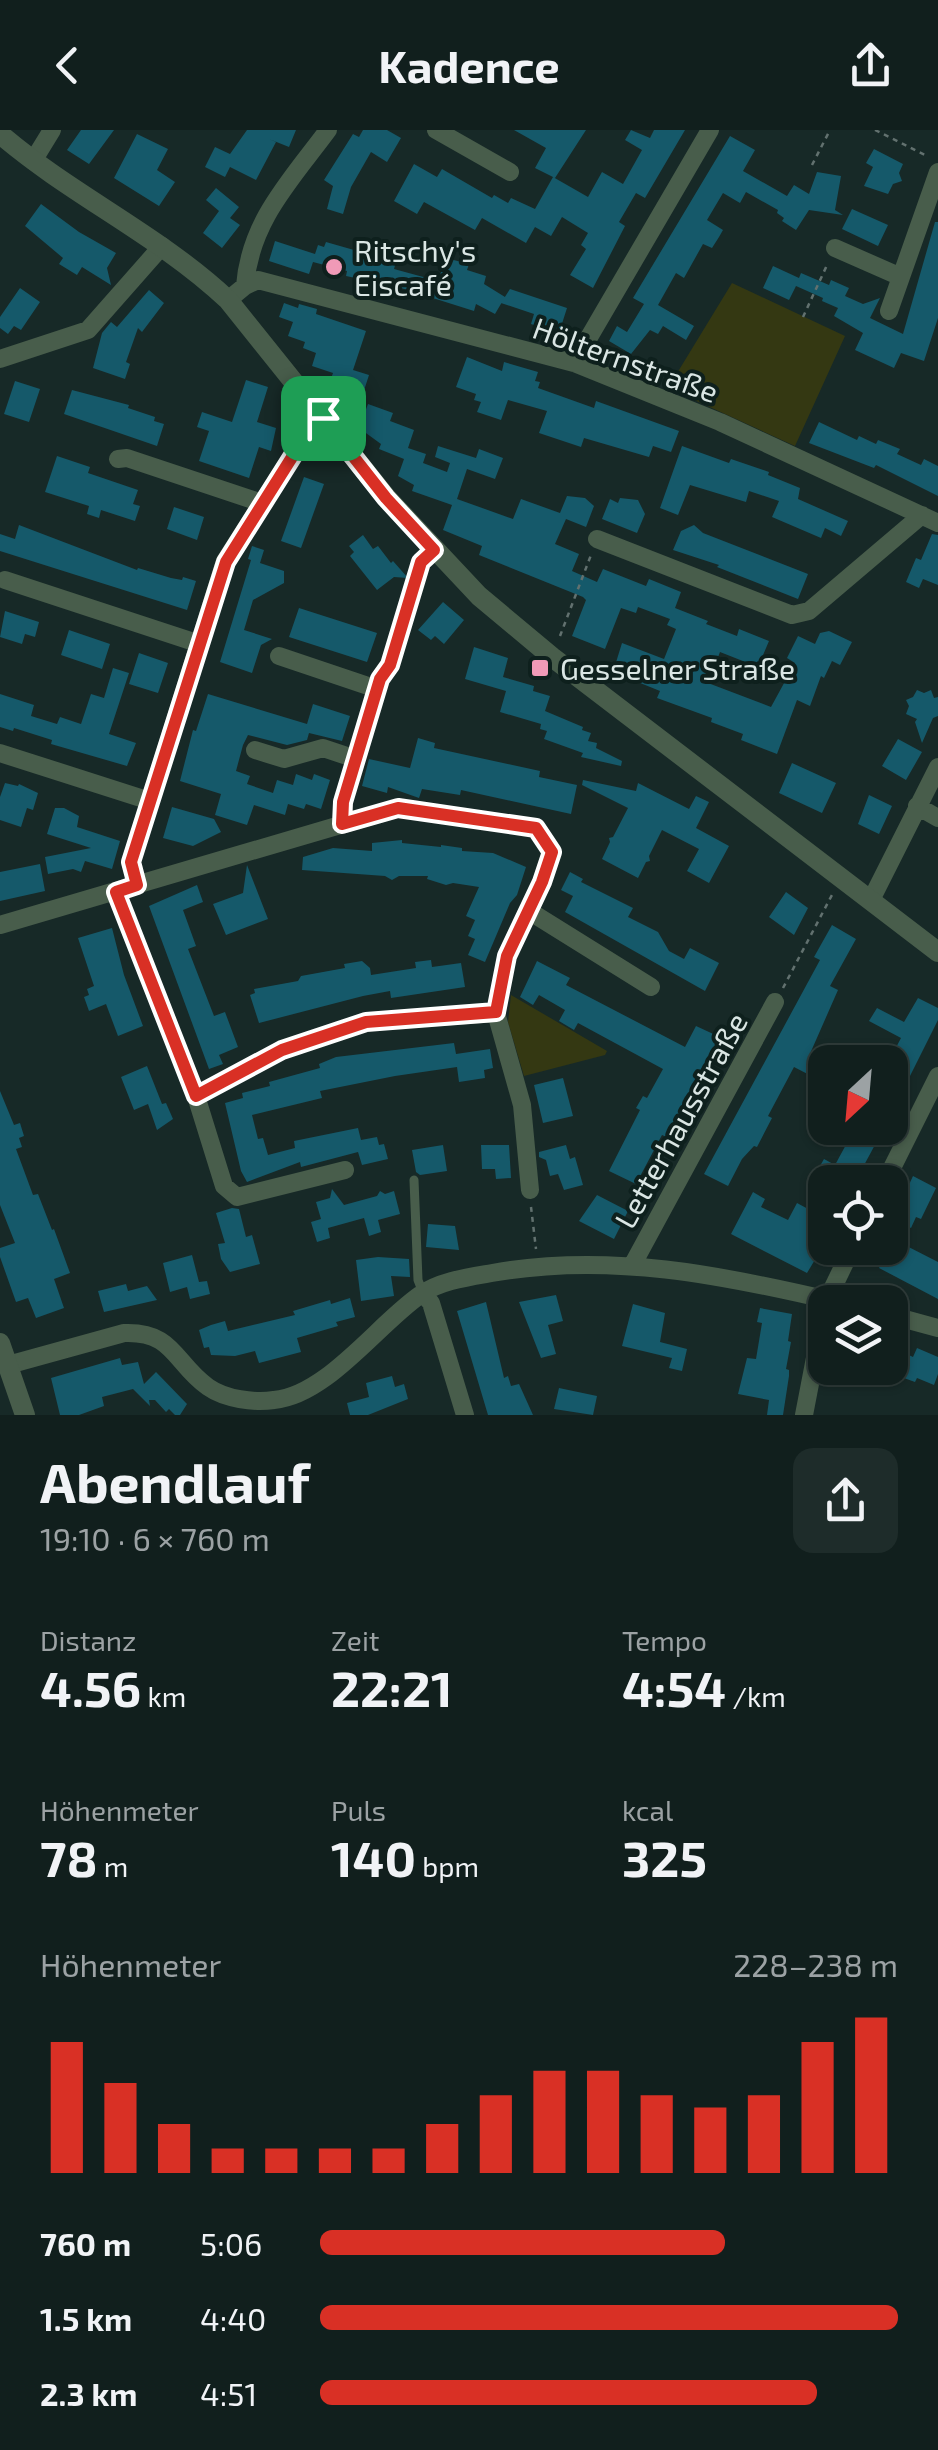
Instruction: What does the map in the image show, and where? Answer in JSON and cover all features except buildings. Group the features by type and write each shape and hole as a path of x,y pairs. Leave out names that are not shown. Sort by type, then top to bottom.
{"street":[{"path":"34,161 52,130"},
{"path":"228,300 244,286 246,264 263,217 328,130"},
{"path":"436,130 510,172"},
{"path":"574,363 710,130"},
{"path":"0,134 198,272 228,300 386,498 479,596 552,657 938,952"},
{"path":"890,312 937,166"},
{"path":"0,359 88,330 162,246"},
{"path":"835,248 901,277"},
{"name":"Hölternstraße","path":"244,286 258,280 574,363 720,422 930,519"},
{"path":"137,885 131,862 226,562 311,427 323,418"},
{"path":"118,459 127,458 262,503"},
{"path":"597,539 792,615 809,611 930,519"},
{"path":"5,580 200,644"},
{"path":"279,656 379,684 343,802 342,824"},
{"path":"254,750 284,759 323,748 356,759"},
{"path":"0,753 150,801"},
{"path":"871,900 938,767"},
{"path":"918,806 938,818"},
{"path":"0,925 398,808 536,828 552,852 507,956 496,1012 522,1105 530,1190"},
{"path":"116,892 196,1096 224,1186 237,1198 345,1170"},
{"path":"529,912 650,987"},
{"name":"Letterhausstraße","path":"633,1264 775,1002"},
{"path":"196,1096 282,1050 366,1022 496,1012"},
{"path":"894,1165 938,1076"},
{"name":"Letterhausstraße","path":"422,1292 465,1278 535,1265 633,1264 704,1274 808,1298"},
{"path":"8,1366 124,1333 141,1332 158,1336 208,1387 235,1399 273,1401 297,1395 327,1375 422,1292 430,1303 465,1415"},
{"path":"908,1320 938,1328"},
{"path":"0,1343 25,1415"},
{"path":"804,1415 810,1385"}],"lane":[{"path":"414,1180 418,1280 422,1292"}],"path":[{"path":"812,165 830,130"},
{"path":"874,130 937,166"},
{"path":"803,316 835,248"},
{"path":"552,657 597,539"},
{"path":"379,684 390,665 421,562 434,550"},
{"path":"775,1002 841,878"},
{"path":"530,1190 535,1265"}],"green space":[{"path":"732,283 845,336 795,446 668,388"},
{"path":"511,995 607,1051 605,1055 524,1076 508,1022"}],"place":[{"name":"Ritschy's Eiscafé","path":"334,267"},
{"name":"Gesselner Straße","path":"540,668"}],"route":[{"path":"323,418 386,498 434,550 421,562 390,665 380,679 343,802 342,824 398,808 536,828 552,852 507,956 496,1012 366,1022 282,1050 196,1096 116,892 137,885 131,862 226,562 311,427 323,418"}]}
